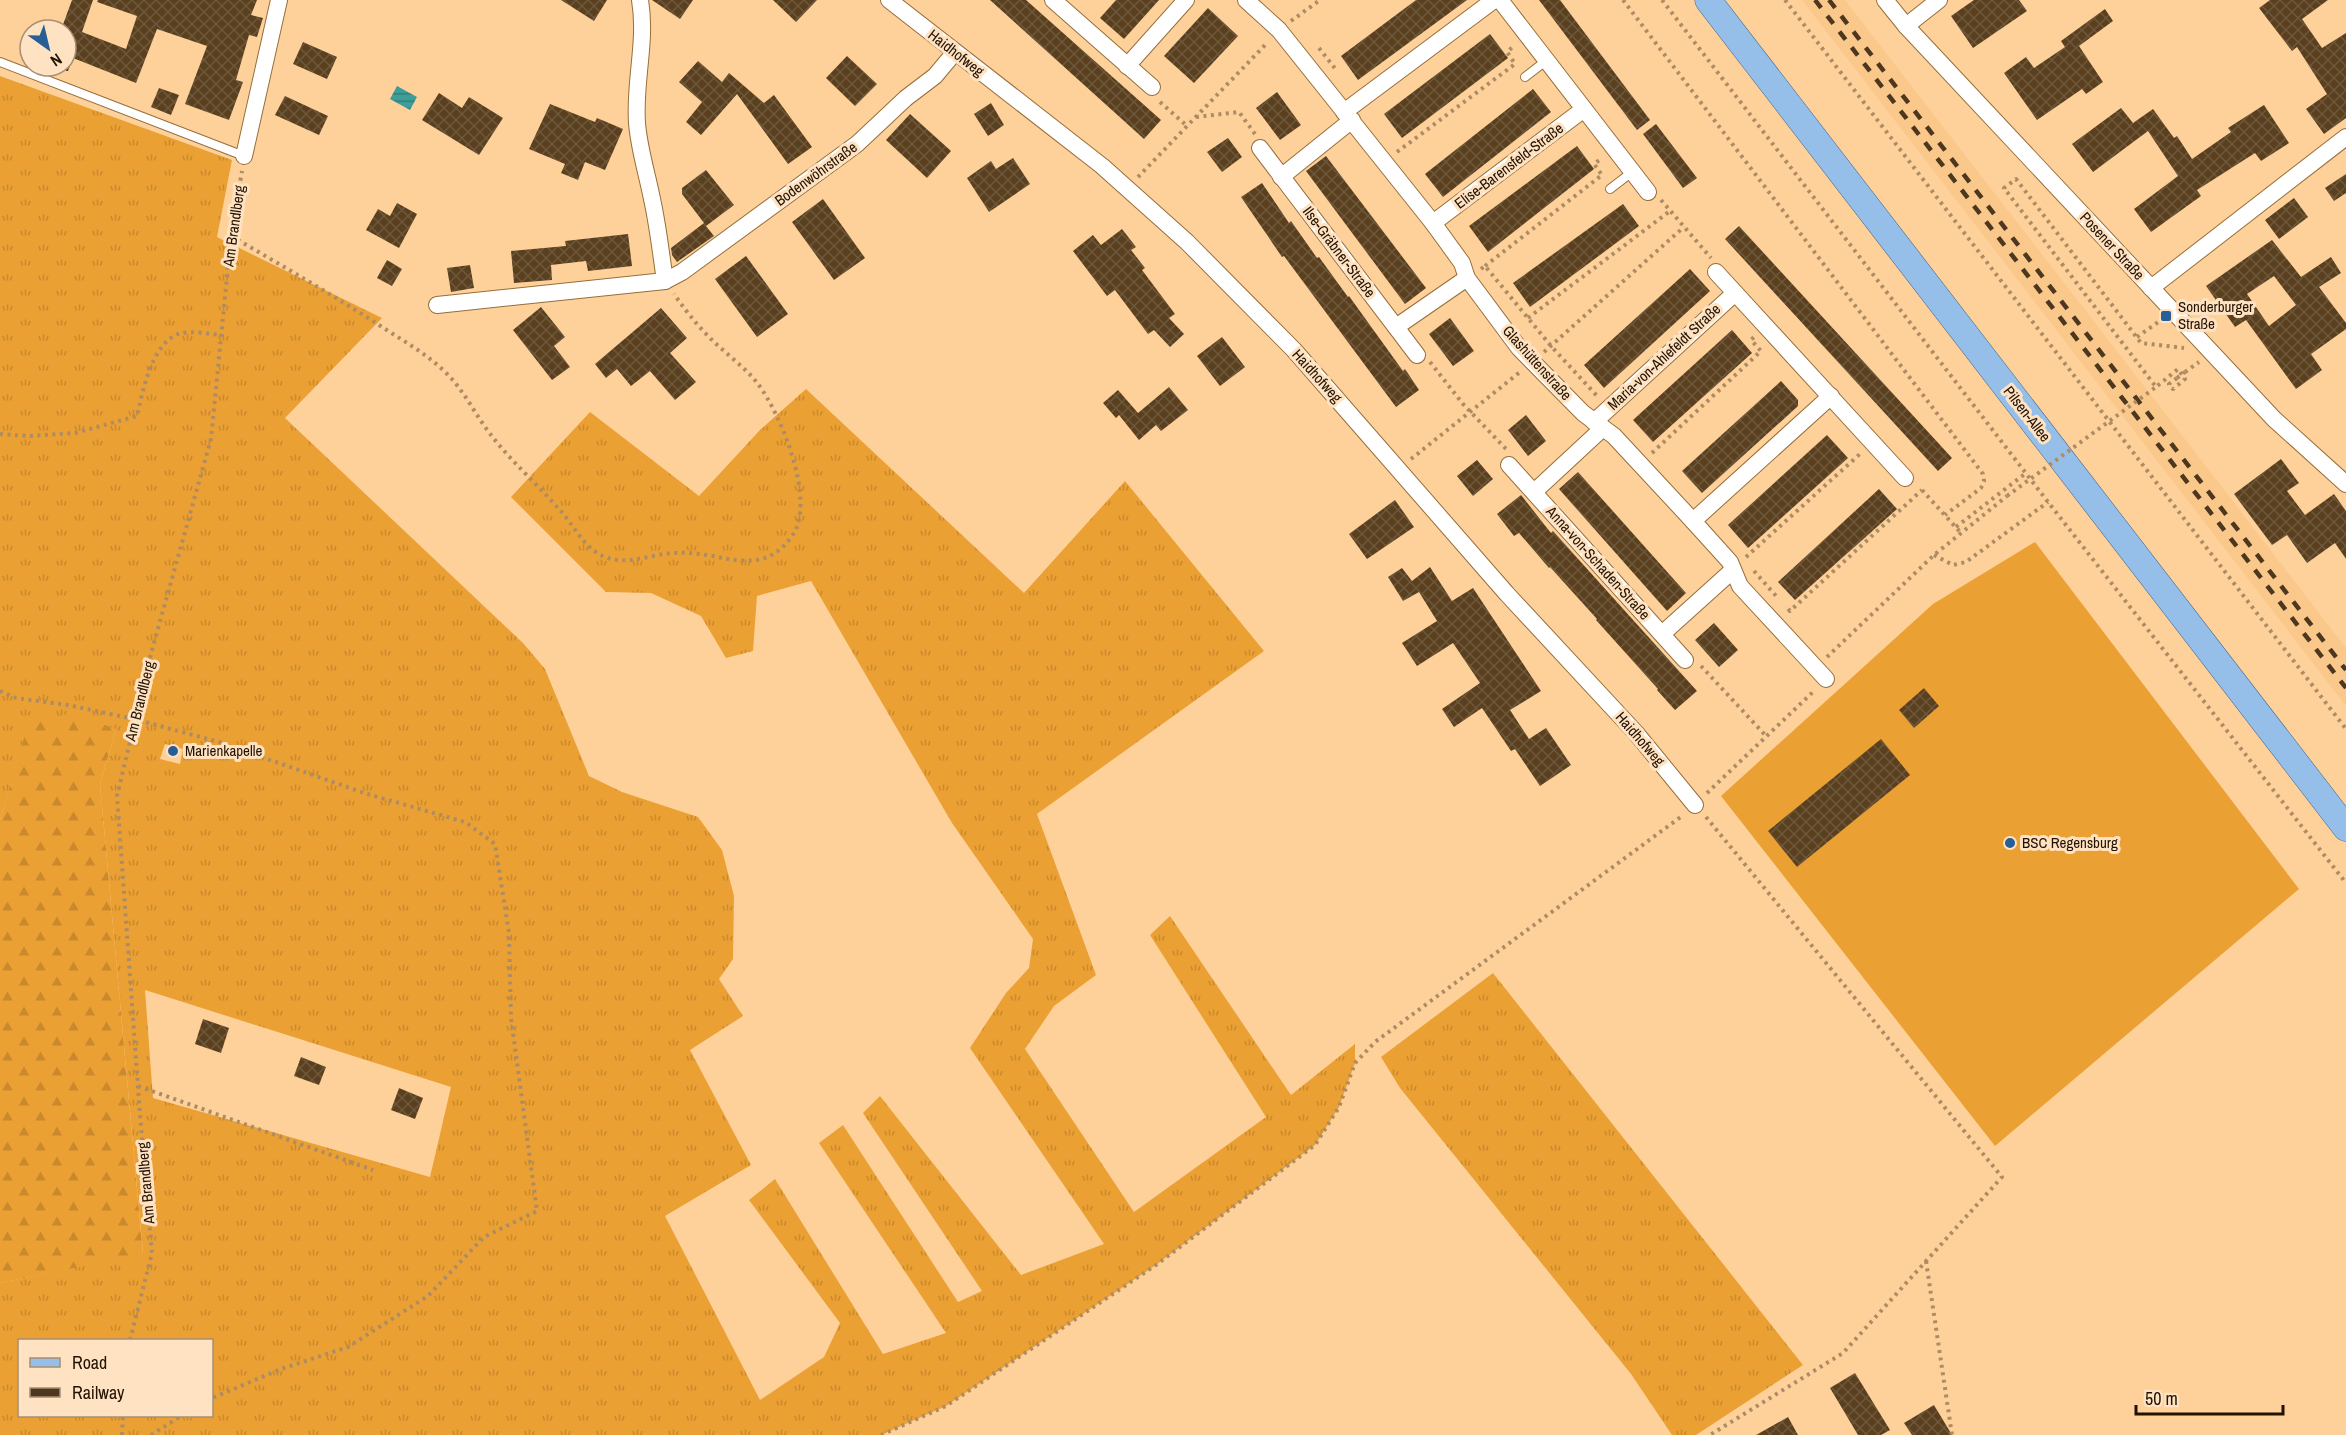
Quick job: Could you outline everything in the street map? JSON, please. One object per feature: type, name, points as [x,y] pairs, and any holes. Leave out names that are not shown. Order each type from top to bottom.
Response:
[{"type":"main road","name":"Pilsen-Allee","points":[[1708,0],[2346,828]]},
{"type":"street","points":[[244,156],[279,0]]},
{"type":"street","points":[[640,0],[643,42],[636,88],[637,122],[640,150],[653,200],[665,281]]},
{"type":"street","name":"Haidhofweg","points":[[889,0],[1102,166],[1187,242],[1294,350],[1507,594],[1636,733],[1695,805]]},
{"type":"street","points":[[1053,0],[1152,87]]},
{"type":"street","points":[[1127,66],[1186,0]]},
{"type":"street","name":"Glashüttenstraße","points":[[1246,0],[1280,30],[1433,223],[1462,263],[1467,278],[1519,348],[1532,363],[1614,436],[1730,562],[1738,565],[1740,586],[1821,674]]},
{"type":"street","points":[[1281,177],[1348,116],[1494,0]]},
{"type":"street","points":[[1500,0],[1648,192]]},
{"type":"street","name":"Posener Straße","points":[[1885,0],[1906,26],[2274,419],[2346,484]]},
{"type":"street","points":[[1906,26],[1939,0]]},
{"type":"street","name":"Bodenwöhrstraße","points":[[436,305],[665,281],[681,272],[857,144],[906,98],[935,76],[955,52]]},
{"type":"street","name":"Elise-Barensfeld-Straße","points":[[1433,223],[1584,109]]},
{"type":"street","points":[[2151,288],[2346,137]]},
{"type":"street","name":"Ilse-Gräbner-Straße","points":[[1260,148],[1417,356]]},
{"type":"street","name":"Maria-von-Ahlefeldt Straße","points":[[1716,272],[1905,478]]},
{"type":"street","points":[[1396,327],[1467,278]]},
{"type":"street","name":"Maria-von-Ahlefeldt Straße","points":[[1599,425],[1608,409],[1735,293]]},
{"type":"street","points":[[1693,521],[1831,396]]},
{"type":"street","name":"Anna-von-Schaden-Straße","points":[[1534,492],[1599,425]]},
{"type":"street","name":"Anna-von-Schaden-Straße","points":[[1509,465],[1685,660]]},
{"type":"street","points":[[1662,634],[1738,565]]},
{"type":"lane","points":[[1525,77],[1547,60]]},
{"type":"lane","points":[[0,62],[244,156]]},
{"type":"lane","points":[[1610,189],[1632,172]]},
{"type":"path","points":[[1143,171],[1280,30],[1320,0]]},
{"type":"path","points":[[1623,0],[1983,474],[1984,481],[1981,488],[1944,515]]},
{"type":"path","points":[[1662,0],[2048,502],[2346,883]]},
{"type":"path","points":[[1785,0],[2346,729]]},
{"type":"path","points":[[1385,162],[1515,64],[1507,52],[1528,36]]},
{"type":"path","points":[[1152,87],[1148,92],[1186,125]]},
{"type":"path","points":[[1195,117],[1239,112],[1260,140],[1260,148]]},
{"type":"path","points":[[1467,278],[1602,175],[1594,164],[1614,148]]},
{"type":"path","name":"Am Brandlberg","points":[[130,1339],[152,1253],[117,796],[134,719],[211,439],[231,236],[244,156]]},
{"type":"path","points":[[2156,387],[2004,188],[2016,179],[2141,343],[2211,352]]},
{"type":"path","points":[[1648,192],[1657,196],[1717,264],[1716,272]]},
{"type":"path","points":[[1528,318],[1670,211]]},
{"type":"path","points":[[1399,469],[1532,363],[1684,227]]},
{"type":"path","points":[[231,236],[338,299],[434,361],[450,377],[491,435],[516,465],[559,508],[591,549],[609,559],[627,562],[672,553],[695,553],[741,562],[765,559],[784,548],[795,532],[801,512],[801,489],[797,471],[771,401],[756,381],[689,316],[665,281]]},
{"type":"path","points":[[1485,266],[1551,346],[1608,409]]},
{"type":"path","points":[[2137,337],[2166,316]]},
{"type":"path","points":[[0,434],[30,436],[75,433],[137,417],[149,369],[158,351],[178,334],[221,334]]},
{"type":"path","points":[[1640,464],[1761,351],[1750,340]]},
{"type":"path","points":[[1417,356],[1422,352],[1515,459],[1509,465]]},
{"type":"path","points":[[881,1435],[946,1406],[1156,1265],[1315,1145],[1338,1107],[1355,1063],[1376,1042],[1695,805],[1766,736],[1821,674],[1934,555],[2007,496],[2178,369],[2185,379],[2173,388],[2169,384],[2177,378],[2185,372]]},
{"type":"path","points":[[1873,442],[1738,565],[1790,611],[1922,489]]},
{"type":"path","points":[[1956,527],[2026,473]]},
{"type":"path","points":[[1905,478],[1909,475],[1961,533]]},
{"type":"path","points":[[1934,555],[1953,565],[1966,562],[2048,502]]},
{"type":"path","points":[[1685,660],[1690,655],[1766,736]]},
{"type":"path","points":[[0,691],[16,698],[68,705],[134,719],[219,742],[364,794],[465,822],[495,844],[510,933],[511,1018],[537,1211],[484,1237],[428,1296],[348,1347],[281,1369],[213,1398]]},
{"type":"path","points":[[1695,805],[2002,1177],[1843,1353],[1710,1435]]},
{"type":"path","points":[[138,1086],[373,1170]]},
{"type":"path","points":[[1926,1260],[1952,1435]]},
{"type":"path","points":[[122,1435],[123,1417]]},
{"type":"path","points":[[151,1435],[179,1417]]},
{"type":"shaded area","points":[[1802,0],[1845,0],[2346,648],[2346,706]]},
{"type":"green space","points":[[0,76],[232,160],[217,237],[382,318],[285,418],[523,643],[545,669],[589,776],[622,792],[698,817],[722,850],[734,896],[733,959],[719,979],[743,1016],[690,1050],[751,1165],[665,1216],[760,1400],[824,1357],[840,1323],[749,1200],[775,1179],[883,1354],[946,1333],[819,1143],[843,1125],[958,1302],[982,1291],[863,1113],[880,1096],[1021,1275],[1104,1244],[970,1048],[1006,993],[1029,968],[1033,939],[952,823],[811,581],[757,596],[753,651],[726,658],[701,616],[651,593],[606,592],[511,497],[590,412],[699,496],[760,430],[806,389],[1024,593],[1125,481],[1264,651],[1037,814],[1096,975],[1054,1006],[1025,1049],[1134,1212],[1266,1117],[1150,935],[1170,916],[1291,1095],[1355,1044],[1355,1063],[1339,1107],[1315,1145],[1156,1265],[946,1406],[881,1435],[0,1435],[0,1283],[143,1253],[100,784],[116,729],[30,721],[0,820]],"holes":[[[165,744],[183,749],[180,764],[160,759]],[[145,990],[451,1087],[430,1177],[153,1098]]]},
{"type":"green space","name":"BSC Regensburg","points":[[2035,542],[2299,889],[1995,1146],[1721,796],[1933,604]]},
{"type":"green space","points":[[72,713],[116,729],[100,784],[143,1254],[0,1283],[0,820],[29,721]]},
{"type":"green space","points":[[1493,973],[1803,1365],[1696,1435],[1672,1435],[1631,1374],[1400,1088],[1381,1057]]},
{"type":"water","points":[[397,86],[417,97],[410,110],[390,99]]},
{"type":"building","points":[[72,0],[93,0],[82,32],[126,49],[137,16],[97,2],[98,0],[257,0],[251,15],[263,18],[257,37],[249,35],[236,80],[243,82],[229,120],[185,104],[207,46],[157,29],[136,83],[78,60],[78,18],[65,18]]},
{"type":"building","points":[[561,0],[607,0],[594,21]]},
{"type":"building","points":[[652,0],[693,0],[680,19]]},
{"type":"building","points":[[773,0],[817,0],[796,22]]},
{"type":"building","points":[[990,0],[1026,0],[1161,120],[1144,139]]},
{"type":"building","points":[[1116,0],[1159,0],[1124,39],[1100,18]]},
{"type":"building","points":[[1416,0],[1467,0],[1358,80],[1341,56]]},
{"type":"building","points":[[1539,0],[1560,0],[1650,120],[1637,130]]},
{"type":"building","points":[[1974,0],[2019,0],[2027,11],[1973,48],[1951,16]]},
{"type":"building","points":[[2270,0],[2328,0],[2302,19],[2322,48],[2346,33],[2346,118],[2324,134],[2306,109],[2327,94],[2297,47],[2292,51],[2259,8]]},
{"type":"building","points":[[1208,8],[1238,36],[1194,83],[1164,56]]},
{"type":"building","points":[[2105,9],[2113,21],[2079,46],[2103,82],[2086,94],[2082,89],[2037,120],[2004,73],[2026,57],[2034,68],[2065,47],[2061,41]]},
{"type":"building","points":[[1490,34],[1508,58],[1402,138],[1384,114]]},
{"type":"building","points":[[303,42],[337,57],[327,79],[293,64]]},
{"type":"building","points":[[847,56],[877,84],[855,106],[826,78]]},
{"type":"building","points":[[698,61],[722,82],[729,73],[764,103],[774,95],[812,147],[788,164],[737,94],[701,135],[686,122],[702,102],[679,82]]},
{"type":"building","points":[[159,88],[179,95],[171,115],[151,107]]},
{"type":"building","points":[[1533,89],[1551,112],[1443,197],[1425,174]]},
{"type":"building","points":[[1277,92],[1301,125],[1280,140],[1256,108]]},
{"type":"building","points":[[439,93],[462,108],[469,97],[503,118],[479,155],[422,120]]},
{"type":"building","points":[[285,96],[328,116],[319,135],[275,115]]},
{"type":"building","points":[[991,103],[1004,125],[988,136],[974,114]]},
{"type":"building","points":[[550,104],[595,122],[597,118],[623,129],[605,170],[585,162],[578,180],[561,173],[565,164],[529,149]]},
{"type":"building","points":[[2264,105],[2289,143],[2261,161],[2255,153],[2197,190],[2201,196],[2151,232],[2134,209],[2178,176],[2148,131],[2093,172],[2072,144],[2121,108],[2133,123],[2153,109],[2174,138],[2177,136],[2192,159],[2231,132],[2228,128]]},
{"type":"building","points":[[910,114],[951,151],[927,178],[886,140]]},
{"type":"building","points":[[1656,124],[1697,178],[1683,188],[1643,134]]},
{"type":"building","points":[[1228,138],[1242,157],[1222,172],[1207,152]]},
{"type":"building","points":[[1577,146],[1594,169],[1488,252],[1469,226]]},
{"type":"building","points":[[1326,156],[1426,288],[1405,304],[1306,171]]},
{"type":"building","points":[[1013,158],[1030,184],[989,212],[967,178],[991,161],[996,169]]},
{"type":"building","points":[[706,170],[734,205],[706,226],[714,236],[677,262],[672,255],[671,248],[704,223],[682,194],[682,188]]},
{"type":"building","points":[[2346,174],[2346,193],[2334,201],[2325,188]]},
{"type":"building","points":[[1262,183],[1289,223],[1291,221],[1419,390],[1396,407],[1284,256],[1282,257],[1241,197]]},
{"type":"building","points":[[2294,198],[2308,217],[2279,239],[2265,220]]},
{"type":"building","points":[[823,199],[865,258],[834,280],[792,222]]},
{"type":"building","points":[[397,203],[417,214],[399,248],[366,230],[378,209],[390,216]]},
{"type":"building","points":[[1623,204],[1639,226],[1530,307],[1513,283]]},
{"type":"building","points":[[1739,226],[1952,458],[1938,471],[1725,239]]},
{"type":"building","points":[[1122,229],[1136,247],[1131,250],[1145,268],[1142,270],[1175,314],[1169,318],[1184,334],[1170,347],[1154,330],[1148,334],[1115,290],[1107,296],[1073,251],[1093,235],[1101,245]]},
{"type":"building","points":[[628,234],[632,266],[588,271],[586,261],[551,265],[552,280],[514,283],[511,251],[566,246],[565,241]]},
{"type":"building","points":[[2272,240],[2301,277],[2331,257],[2341,273],[2319,287],[2346,323],[2346,329],[2311,354],[2322,370],[2296,389],[2246,320],[2235,327],[2206,286]],"holes":[[[2274,276],[2296,305],[2269,326],[2247,294]]]},
{"type":"building","points":[[746,256],[788,314],[757,337],[715,279]]},
{"type":"building","points":[[387,260],[402,269],[392,286],[377,278]]},
{"type":"building","points":[[470,265],[474,288],[451,292],[447,268]]},
{"type":"building","points":[[1690,269],[1710,291],[1604,388],[1584,365]]},
{"type":"building","points":[[541,307],[565,337],[554,346],[570,367],[552,380],[513,330]]},
{"type":"building","points":[[661,308],[687,338],[670,353],[696,382],[675,400],[650,371],[631,386],[617,369],[606,378],[595,364]]},
{"type":"building","points":[[1450,318],[1474,351],[1453,366],[1429,334]]},
{"type":"building","points":[[1732,330],[1752,353],[1653,442],[1633,420]]},
{"type":"building","points":[[1222,337],[1245,367],[1220,386],[1197,356]]},
{"type":"building","points":[[1781,381],[1798,400],[1798,406],[1702,493],[1682,471]]},
{"type":"building","points":[[1169,387],[1188,410],[1161,431],[1156,425],[1139,440],[1119,415],[1116,418],[1103,403],[1118,390],[1138,413]]},
{"type":"building","points":[[1526,415],[1546,441],[1528,456],[1508,430]]},
{"type":"building","points":[[1827,435],[1848,458],[1748,548],[1728,525]]},
{"type":"building","points":[[2281,459],[2299,483],[2287,491],[2305,515],[2334,494],[2346,511],[2346,559],[2335,543],[2307,563],[2287,535],[2272,545],[2234,494]]},
{"type":"building","points":[[1477,460],[1493,479],[1473,496],[1457,476]]},
{"type":"building","points":[[1578,472],[1686,593],[1667,611],[1559,489]]},
{"type":"building","points":[[1879,489],[1897,509],[1795,600],[1778,582]]},
{"type":"building","points":[[1521,495],[1551,533],[1553,531],[1697,691],[1675,710],[1550,567],[1519,533],[1514,536],[1497,514]]},
{"type":"building","points":[[1395,500],[1414,527],[1367,559],[1349,534]]},
{"type":"building","points":[[1430,567],[1452,601],[1473,588],[1541,691],[1510,710],[1529,739],[1546,728],[1571,765],[1540,786],[1515,749],[1511,751],[1482,708],[1454,727],[1442,709],[1480,683],[1453,643],[1417,666],[1402,643],[1437,621],[1419,592],[1403,601],[1388,577],[1402,568],[1412,581]]},
{"type":"building","points":[[1714,623],[1738,650],[1719,667],[1695,640]]},
{"type":"building","points":[[1924,688],[1939,706],[1914,728],[1899,710]]},
{"type":"building","points":[[1881,739],[1910,775],[1797,867],[1768,831]]},
{"type":"building","points":[[203,1019],[229,1028],[221,1053],[195,1044]]},
{"type":"building","points":[[301,1057],[326,1067],[319,1085],[294,1076]]},
{"type":"building","points":[[399,1088],[423,1098],[415,1119],[391,1110]]},
{"type":"building","points":[[1855,1373],[1890,1430],[1881,1435],[1858,1435],[1830,1388]]},
{"type":"building","points":[[1934,1405],[1952,1435],[1912,1435],[1904,1423]]},
{"type":"building","points":[[1788,1417],[1798,1435],[1756,1435]]},
{"type":"railway","points":[[1815,0],[2346,688]]},
{"type":"railway","points":[[1829,0],[2346,670]]},
{"type":"place","name":"Sonderburger Straße","points":[[2166,316]]},
{"type":"place","name":"Marienkapelle","points":[[173,751]]},
{"type":"place","name":"BSC Regensburg","points":[[2010,843]]}]
